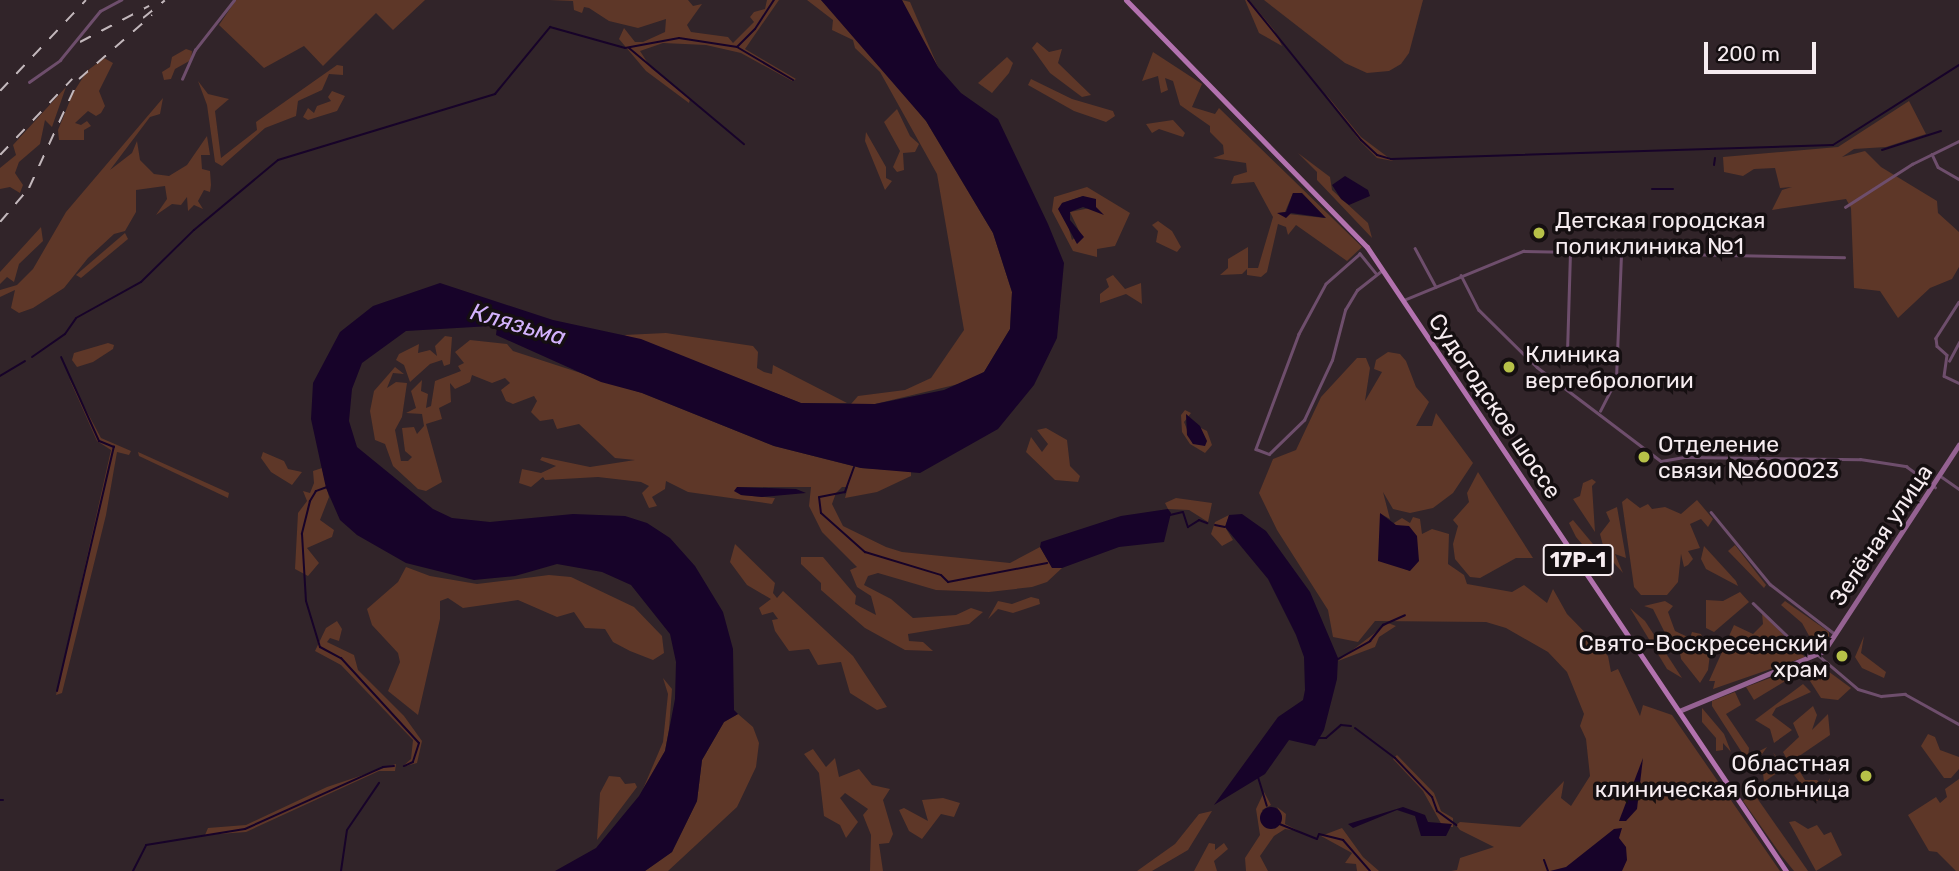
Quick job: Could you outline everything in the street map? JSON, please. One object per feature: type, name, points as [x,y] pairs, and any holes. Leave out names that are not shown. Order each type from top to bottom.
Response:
[{"type":"main road","name":"Судогодское шоссе","points":[[1126,0],[1340,216],[1384,270],[1786,871]]},
{"type":"street","points":[[29,82],[60,60],[80,30],[100,11],[121,0]]},
{"type":"street","points":[[182,79],[195,50],[234,0]]},
{"type":"street","points":[[1845,207],[1959,141]]},
{"type":"street","points":[[1932,155],[1938,167],[1959,179]]},
{"type":"street","points":[[1415,248],[1436,287]]},
{"type":"street","points":[[1404,300],[1523,251],[1844,257]]},
{"type":"street","points":[[1567,353],[1570,251]]},
{"type":"street","points":[[1600,411],[1616,379],[1621,253]]},
{"type":"street","points":[[1376,274],[1360,254],[1326,284],[1299,334],[1256,449],[1269,454],[1304,420],[1332,360],[1345,310],[1357,290],[1384,270]]},
{"type":"street","points":[[1461,275],[1489,321],[1537,367],[1668,463],[1684,457],[1860,459],[1906,466],[1935,487]]},
{"type":"street","points":[[1947,363],[1936,338],[1959,302]]},
{"type":"street","points":[[1959,342],[1947,363],[1944,376],[1959,383]]},
{"type":"street","name":"Зелёная улица","points":[[1679,711],[1818,655],[1942,477],[1959,445]]},
{"type":"street","points":[[1942,477],[1959,489]]},
{"type":"street","points":[[1712,512],[1770,584],[1835,634]]},
{"type":"street","points":[[1753,603],[1811,659]]},
{"type":"street","points":[[1818,655],[1858,689],[1881,696],[1898,691],[1957,716],[1959,724]]},
{"type":"shaded area","points":[[236,0],[425,0],[393,30],[376,13],[323,66],[304,46],[264,68],[219,25]]},
{"type":"shaded area","points":[[549,0],[688,0],[693,6],[702,4],[687,25],[691,32],[728,37],[733,43],[754,22],[750,17],[754,12],[765,9],[767,0],[779,0],[745,49],[796,79],[792,81],[741,53],[706,45],[663,43],[640,51],[651,68],[690,99],[689,103],[646,71],[619,39],[624,28],[635,42],[643,42],[665,32],[666,19],[638,28],[609,21],[589,8],[584,7],[582,13],[574,10],[573,1]]},
{"type":"shaded area","points":[[807,0],[821,0],[854,33],[926,121],[993,233],[1012,292],[1010,329],[984,372],[967,382],[875,404],[851,404],[858,396],[905,390],[931,378],[964,330],[937,174],[880,72],[855,48],[853,40],[832,30],[833,20]]},
{"type":"shaded area","points":[[902,0],[910,2],[938,67],[910,19]]},
{"type":"shaded area","points":[[1245,0],[1249,0],[1274,30],[1282,46],[1259,33]]},
{"type":"shaded area","points":[[1264,0],[1423,0],[1409,53],[1401,64],[1389,71],[1367,73],[1345,63]]},
{"type":"shaded area","points":[[1037,42],[1049,52],[1062,49],[1058,63],[1091,95],[1082,97],[1050,73],[1032,48]]},
{"type":"shaded area","points":[[186,49],[192,51],[191,60],[175,69],[171,79],[164,80],[162,72],[170,67],[172,57]]},
{"type":"shaded area","points":[[1153,52],[1202,84],[1192,107],[1215,114],[1219,108],[1362,247],[1347,261],[1296,225],[1288,235],[1286,227],[1278,224],[1267,272],[1261,277],[1247,275],[1247,269],[1242,274],[1220,275],[1228,268],[1228,259],[1248,247],[1248,268],[1258,268],[1273,217],[1254,182],[1231,184],[1234,176],[1247,172],[1246,163],[1213,158],[1224,154],[1223,145],[1210,132],[1210,126],[1180,105],[1173,81],[1165,78],[1168,90],[1161,93],[1158,76],[1142,81]],"holes":[[[1293,193],[1325,218],[1279,213],[1285,212]]]},
{"type":"shaded area","points":[[1007,57],[1013,63],[1009,73],[992,93],[978,83]]},
{"type":"shaded area","points":[[104,58],[113,63],[99,91],[105,106],[96,116],[88,111],[75,123],[81,125],[87,121],[91,126],[84,130],[84,140],[59,140],[58,130],[73,93],[87,71]]},
{"type":"shaded area","points":[[337,65],[343,66],[343,75],[329,74],[322,90],[298,101],[296,116],[265,128],[222,166],[215,162],[207,105],[198,81],[208,94],[229,99],[215,111],[221,158],[257,130],[256,122]]},
{"type":"shaded area","points":[[1031,79],[1072,99],[1113,111],[1115,116],[1106,122],[1074,111],[1028,85]]},
{"type":"shaded area","points":[[66,87],[52,127],[45,120],[40,144],[19,162],[15,173],[23,185],[20,193],[10,187],[0,189],[0,168],[16,155],[13,145]]},
{"type":"shaded area","points":[[332,91],[345,96],[337,111],[308,120],[303,117],[308,108],[314,113],[317,106],[331,101],[328,97]]},
{"type":"shaded area","points":[[1325,93],[1361,137],[1393,161],[1377,158],[1359,140]]},
{"type":"shaded area","points":[[163,98],[160,114],[150,117],[110,170],[132,153],[137,141],[140,160],[154,174],[169,176],[187,165],[207,136],[210,155],[201,155],[202,169],[210,171],[211,185],[210,192],[204,190],[198,201],[203,209],[194,205],[188,211],[187,197],[181,205],[172,204],[156,215],[167,199],[165,186],[136,190],[136,212],[125,231],[114,234],[88,258],[64,288],[33,308],[19,313],[11,308],[15,290],[0,297],[0,290],[17,285],[33,269],[66,212]]},
{"type":"shaded area","points":[[1909,101],[1926,134],[1886,147],[1854,149],[1842,157],[1865,151],[1881,167],[1937,201],[1938,213],[1959,232],[1959,267],[1952,279],[1930,288],[1898,318],[1880,291],[1854,288],[1851,208],[1846,199],[1772,210],[1782,190],[1792,187],[1780,188],[1775,168],[1754,169],[1743,176],[1724,172],[1723,157],[1838,147]]},
{"type":"shaded area","points":[[897,109],[910,136],[919,144],[915,152],[903,153],[904,170],[897,172],[893,167],[900,151],[884,122]]},
{"type":"shaded area","points":[[1173,120],[1185,133],[1183,137],[1159,129],[1152,133],[1146,124]]},
{"type":"shaded area","points":[[866,132],[886,167],[886,178],[892,181],[885,190],[865,141]]},
{"type":"shaded area","points":[[1298,153],[1330,177],[1332,190],[1368,223],[1372,238],[1317,180],[1317,172]]},
{"type":"shaded area","points":[[1087,187],[1130,213],[1115,246],[1097,249],[1097,257],[1073,251],[1052,211],[1054,197]],"holes":[[[1083,196],[1095,207],[1070,212],[1080,233],[1072,240],[1062,203]]]},
{"type":"shaded area","points":[[1158,221],[1172,231],[1181,247],[1177,252],[1156,242],[1158,231],[1152,225]]},
{"type":"shaded area","points":[[41,227],[43,241],[19,264],[14,282],[7,277],[0,284],[0,272]]},
{"type":"shaded area","points":[[125,233],[128,239],[81,278],[76,275]]},
{"type":"shaded area","points":[[1113,275],[1125,289],[1141,283],[1142,304],[1126,294],[1100,303],[1100,294],[1109,287],[1106,279]]},
{"type":"shaded area","points":[[666,333],[753,346],[758,352],[757,368],[772,374],[773,365],[847,403],[801,403],[624,335]]},
{"type":"shaded area","points":[[445,336],[452,337],[450,364],[444,366],[442,360],[430,364],[410,382],[404,365],[396,360],[399,354],[419,344],[418,353],[430,350],[437,356],[435,346]]},
{"type":"shaded area","points":[[470,340],[507,344],[513,351],[642,393],[774,446],[861,468],[911,471],[911,476],[877,492],[845,498],[848,487],[842,487],[836,493],[832,504],[843,526],[886,547],[902,552],[1010,563],[1040,547],[1052,567],[1062,568],[1047,582],[1032,587],[989,592],[936,590],[878,573],[868,576],[864,585],[891,599],[913,618],[956,615],[971,608],[983,612],[969,624],[908,634],[909,641],[923,642],[933,651],[905,650],[865,628],[821,590],[821,583],[801,564],[801,557],[823,557],[856,596],[855,604],[876,615],[871,596],[857,587],[850,570],[857,567],[822,532],[809,506],[811,487],[737,487],[741,495],[775,498],[772,504],[688,492],[666,481],[665,489],[652,497],[657,506],[649,508],[642,493],[649,486],[641,482],[598,477],[545,480],[543,477],[531,487],[519,483],[522,469],[541,473],[556,466],[540,460],[542,457],[590,467],[635,460],[615,458],[579,424],[557,429],[553,419],[540,421],[531,412],[537,401],[534,396],[513,404],[506,401],[501,390],[510,383],[505,378],[492,383],[472,375],[470,382],[455,389],[450,383],[451,402],[439,408],[442,419],[426,424],[442,482],[426,491],[418,489],[393,466],[385,444],[375,440],[370,411],[374,391],[395,367],[404,374],[393,373],[387,388],[396,382],[407,383],[402,417],[395,430],[401,461],[408,461],[412,457],[405,451],[402,428],[414,427],[417,434],[424,426],[422,414],[406,413],[416,408],[411,391],[422,380],[421,391],[428,394],[426,408],[431,406],[435,381],[461,371],[458,366],[464,363],[455,352]]},
{"type":"shaded area","points":[[108,343],[114,345],[113,349],[93,362],[77,367],[72,360],[74,353]]},
{"type":"shaded area","points":[[1388,352],[1400,354],[1406,361],[1416,387],[1429,402],[1416,426],[1432,426],[1436,413],[1473,463],[1453,493],[1433,508],[1410,513],[1393,509],[1383,492],[1390,519],[1381,514],[1381,547],[1398,566],[1410,571],[1394,523],[1402,518],[1410,523],[1413,517],[1420,519],[1422,534],[1432,529],[1449,534],[1448,564],[1464,575],[1467,584],[1512,592],[1524,585],[1547,603],[1553,589],[1567,614],[1608,656],[1611,672],[1618,669],[1640,716],[1643,705],[1672,715],[1780,871],[1451,871],[1457,870],[1460,858],[1494,847],[1460,830],[1456,825],[1460,822],[1520,827],[1564,781],[1561,798],[1571,806],[1590,776],[1586,739],[1580,726],[1584,714],[1567,672],[1548,652],[1506,628],[1486,622],[1375,621],[1358,642],[1333,637],[1328,610],[1277,530],[1259,493],[1273,459],[1296,450],[1321,397],[1357,358],[1366,358],[1370,368],[1365,401],[1382,372],[1374,369],[1376,360]]},
{"type":"shaded area","points":[[69,378],[101,438],[131,451],[129,455],[117,452],[106,515],[62,693],[56,695],[111,450],[97,441]]},
{"type":"shaded area","points":[[1185,410],[1191,413],[1184,422],[1193,444],[1201,428],[1207,431],[1212,445],[1205,453],[1190,444],[1182,432],[1181,415]]},
{"type":"shaded area","points":[[1046,428],[1067,440],[1070,466],[1080,476],[1078,482],[1055,480],[1026,452],[1031,437],[1042,452],[1048,444],[1037,430]]},
{"type":"shaded area","points":[[138,452],[229,493],[228,498],[139,456]]},
{"type":"shaded area","points":[[263,452],[284,461],[288,469],[302,472],[292,485],[271,472],[261,458]]},
{"type":"shaded area","points":[[322,468],[329,497],[320,520],[334,530],[332,537],[307,548],[319,563],[308,576],[295,569],[298,513],[307,501],[303,491],[310,493],[314,483],[313,471]]},
{"type":"shaded area","points":[[1478,472],[1533,558],[1516,558],[1480,578],[1470,577],[1455,559],[1453,544],[1458,526],[1453,520],[1469,502],[1467,493]]},
{"type":"shaded area","points":[[1592,479],[1596,482],[1592,486],[1595,532],[1573,499],[1580,496],[1583,483]]},
{"type":"shaded area","points":[[1176,498],[1212,503],[1208,522],[1189,510],[1168,509],[1165,503]]},
{"type":"shaded area","points":[[1627,498],[1640,508],[1648,504],[1652,509],[1665,507],[1681,514],[1697,500],[1713,519],[1708,527],[1701,519],[1690,524],[1700,548],[1688,551],[1693,559],[1684,567],[1681,554],[1678,582],[1667,595],[1641,595],[1634,587],[1622,502]]},
{"type":"shaded area","points":[[1617,507],[1626,558],[1615,554],[1623,573],[1605,553],[1600,534],[1610,521],[1606,512]]},
{"type":"shaded area","points":[[1229,515],[1225,527],[1233,540],[1222,546],[1211,534],[1215,522]]},
{"type":"shaded area","points":[[1573,520],[1598,550],[1612,579],[1576,537],[1569,523]]},
{"type":"shaded area","points":[[735,544],[775,583],[773,593],[777,598],[783,591],[853,656],[887,707],[877,710],[850,693],[841,662],[818,665],[809,649],[789,651],[775,631],[772,620],[778,619],[773,612],[762,615],[759,608],[771,599],[747,585],[730,562]]},
{"type":"shaded area","points":[[1735,545],[1766,585],[1764,588],[1728,551]]},
{"type":"shaded area","points":[[1704,546],[1738,586],[1706,569],[1701,559]]},
{"type":"shaded area","points":[[406,567],[430,576],[477,584],[549,575],[571,577],[634,607],[662,636],[664,653],[653,660],[630,651],[613,642],[605,629],[585,628],[574,612],[557,617],[518,600],[463,608],[448,598],[440,601],[440,619],[418,715],[388,691],[400,662],[398,653],[372,625],[367,609],[398,582]]},
{"type":"shaded area","points":[[1740,592],[1749,602],[1714,632],[1706,628],[1706,600],[1723,601]]},
{"type":"shaded area","points":[[1031,597],[1039,599],[1040,604],[1013,613],[998,609],[988,619],[998,601],[1012,604]]},
{"type":"shaded area","points":[[1665,601],[1673,606],[1668,612],[1675,631],[1690,638],[1692,632],[1701,634],[1710,654],[1708,670],[1700,683],[1681,659],[1679,647],[1673,649],[1653,609],[1644,606]]},
{"type":"shaded area","points":[[1785,601],[1829,632],[1829,638],[1823,637],[1820,645],[1813,643],[1802,623],[1781,605]]},
{"type":"shaded area","points":[[1630,608],[1645,621],[1682,678],[1667,669]]},
{"type":"shaded area","points":[[1762,613],[1805,657],[1713,689],[1715,681],[1709,681],[1734,625],[1753,634],[1763,624]]},
{"type":"shaded area","points":[[337,621],[342,629],[339,641],[330,638],[327,642],[354,655],[358,670],[404,716],[422,741],[417,763],[402,767],[411,759],[413,740],[341,665],[315,651],[326,628]]},
{"type":"shaded area","points":[[1388,623],[1396,626],[1379,637],[1375,647],[1338,661]]},
{"type":"shaded area","points":[[1864,636],[1861,653],[1886,672],[1884,678],[1862,668],[1855,657]]},
{"type":"shaded area","points":[[1817,663],[1851,688],[1838,700],[1821,698],[1801,667]]},
{"type":"shaded area","points":[[1797,668],[1800,672],[1754,700],[1746,687]]},
{"type":"shaded area","points":[[663,678],[672,689],[669,729],[665,751],[643,789],[663,742],[668,694]]},
{"type":"shaded area","points":[[1803,684],[1811,692],[1776,708],[1772,715],[1792,730],[1774,743],[1770,729],[1755,720]]},
{"type":"shaded area","points":[[1735,692],[1741,705],[1726,714],[1749,748],[1748,757],[1767,747],[1760,757],[1771,774],[1781,768],[1773,752],[1784,768],[1764,782],[1763,773],[1748,762],[1712,706],[1712,701]]},
{"type":"shaded area","points":[[1813,706],[1817,715],[1812,730],[1828,714],[1830,735],[1789,763],[1783,752],[1799,737],[1793,723]]},
{"type":"shaded area","points":[[1702,708],[1724,734],[1731,752],[1723,743],[1723,750],[1716,751],[1716,738],[1702,722]]},
{"type":"shaded area","points":[[738,714],[753,727],[759,743],[756,767],[737,807],[668,871],[645,871],[672,852],[697,801],[702,760],[724,722]]},
{"type":"shaded area","points":[[1928,734],[1935,737],[1940,750],[1959,757],[1959,769],[1951,778],[1944,778],[1921,746]]},
{"type":"shaded area","points":[[813,749],[826,767],[835,758],[839,777],[859,769],[872,785],[890,789],[883,800],[893,834],[889,843],[879,844],[883,871],[870,871],[871,835],[863,815],[868,809],[845,793],[840,798],[858,822],[846,838],[840,825],[824,816],[819,773],[804,754]]},
{"type":"shaded area","points":[[1397,755],[1434,793],[1441,811],[1453,818],[1453,827],[1443,827],[1423,791],[1393,759]]},
{"type":"shaded area","points":[[396,764],[395,771],[379,771],[246,832],[205,835],[208,828],[246,825],[327,787]]},
{"type":"shaded area","points":[[1797,767],[1805,780],[1817,780],[1824,788],[1830,778],[1827,796],[1814,802],[1817,794],[1808,795],[1810,786],[1803,787],[1792,772]]},
{"type":"shaded area","points":[[609,776],[620,777],[625,784],[635,783],[637,787],[597,840],[600,793]]},
{"type":"shaded area","points":[[1959,779],[1959,871],[1956,871],[1937,852],[1929,851],[1908,815],[1936,797],[1940,803],[1947,797],[1945,789]]},
{"type":"shaded area","points":[[1264,792],[1271,805],[1262,810],[1275,829],[1282,816],[1277,807],[1286,814],[1285,824],[1299,831],[1285,829],[1274,836],[1260,856],[1268,871],[1246,871],[1245,858],[1260,835],[1256,809]]},
{"type":"shaded area","points":[[1750,796],[1757,798],[1808,871],[1794,871],[1781,855],[1743,801]]},
{"type":"shaded area","points":[[943,798],[960,803],[954,817],[941,814],[922,839],[909,831],[899,810],[904,808],[928,821],[922,800]]},
{"type":"shaded area","points":[[1212,811],[1188,850],[1152,871],[1137,871],[1175,844],[1199,814]]},
{"type":"shaded area","points":[[1795,821],[1808,829],[1817,825],[1824,835],[1831,832],[1842,855],[1816,871],[1789,822]]},
{"type":"shaded area","points":[[1342,828],[1363,857],[1379,871],[1357,871],[1356,864],[1345,863],[1352,853],[1321,836]]},
{"type":"shaded area","points":[[1209,843],[1215,844],[1215,850],[1224,843],[1228,849],[1214,861],[1217,871],[1194,871]]},
{"type":"water","name":"Клязьма","points":[[821,0],[902,0],[938,67],[961,93],[998,119],[1048,224],[1064,263],[1057,338],[1034,385],[998,429],[920,473],[861,468],[774,446],[642,393],[601,382],[496,335],[497,327],[491,326],[406,331],[362,363],[352,389],[349,421],[357,447],[433,509],[452,518],[490,522],[573,514],[625,516],[647,523],[670,538],[695,566],[723,612],[733,649],[734,710],[738,714],[724,722],[702,760],[697,801],[672,852],[645,871],[555,871],[596,848],[639,796],[665,751],[675,699],[676,662],[670,634],[631,585],[602,572],[557,564],[515,576],[474,580],[406,563],[357,535],[340,520],[326,488],[311,419],[313,383],[340,332],[373,306],[440,283],[553,320],[641,339],[801,403],[875,404],[944,390],[984,372],[1010,329],[1012,292],[993,233],[926,121]]},
{"type":"water","points":[[1345,176],[1368,190],[1370,196],[1349,205],[1341,199],[1332,185]]},
{"type":"water","points":[[1293,193],[1302,193],[1326,218],[1291,213],[1286,218],[1277,213],[1286,212]]},
{"type":"water","points":[[1083,196],[1096,199],[1096,207],[1104,215],[1083,207],[1070,212],[1070,220],[1084,237],[1077,244],[1058,209],[1062,203]]},
{"type":"water","points":[[1186,414],[1200,426],[1207,441],[1205,446],[1193,444],[1187,435]]},
{"type":"water","points":[[737,487],[796,489],[806,493],[762,497],[741,495],[734,491]]},
{"type":"water","points":[[1168,509],[1171,513],[1164,542],[1119,547],[1062,568],[1052,568],[1040,547],[1041,542],[1121,516]]},
{"type":"water","points":[[1380,513],[1396,525],[1409,526],[1417,536],[1419,561],[1410,571],[1378,561]]},
{"type":"water","points":[[1242,514],[1266,531],[1310,592],[1338,658],[1337,679],[1324,730],[1315,746],[1289,740],[1265,774],[1214,805],[1278,717],[1303,700],[1305,690],[1304,657],[1296,635],[1268,579],[1225,527],[1229,515]]},
{"type":"water","points":[[1643,758],[1637,809],[1626,821],[1619,821]]},
{"type":"water","points":[[1271,807],[1281,814],[1282,818],[1275,828],[1271,829],[1261,822],[1260,818],[1267,808]]},
{"type":"water","points":[[1403,807],[1425,815],[1428,822],[1452,824],[1446,836],[1421,836],[1415,816],[1397,810],[1353,828],[1348,824]]},
{"type":"water","points":[[1622,828],[1619,838],[1626,847],[1627,860],[1622,871],[1550,871],[1566,867],[1614,829]]},
{"type":"waterway","points":[[32,357],[65,334],[76,318],[141,282],[194,230],[278,160],[495,94],[550,27],[625,48],[679,38],[737,47],[755,29],[774,0]]},
{"type":"waterway","points":[[1248,0],[1361,140],[1377,155],[1391,159],[1833,145],[1959,65]]},
{"type":"waterway","points":[[737,47],[793,80]]},
{"type":"waterway","points":[[629,48],[744,144]]},
{"type":"waterway","points":[[1882,150],[1941,131]]},
{"type":"waterway","points":[[1714,165],[1715,158]]},
{"type":"waterway","points":[[1652,189],[1673,189]]},
{"type":"waterway","points":[[57,691],[114,447],[99,441],[61,357]]},
{"type":"waterway","points":[[0,376],[25,361]]},
{"type":"waterway","points":[[854,467],[845,492],[819,497],[821,513],[865,552],[941,575],[948,582],[1047,563]]},
{"type":"waterway","points":[[327,487],[316,491],[310,501],[302,534],[306,601],[320,647],[341,658],[419,743],[413,762],[404,766]]},
{"type":"waterway","points":[[1170,515],[1183,512],[1188,527],[1199,520],[1207,523]]},
{"type":"waterway","points":[[1215,525],[1225,527]]},
{"type":"waterway","points":[[1338,659],[1370,641],[1383,625],[1405,615]]},
{"type":"waterway","points":[[1319,738],[1326,738],[1341,725],[1351,726]]},
{"type":"waterway","points":[[1355,728],[1395,758],[1432,797],[1437,811],[1456,825]]},
{"type":"waterway","points":[[133,871],[146,845],[245,829],[383,767],[394,766]]},
{"type":"waterway","points":[[1258,777],[1267,806]]},
{"type":"waterway","points":[[341,871],[347,830],[379,783]]},
{"type":"waterway","points":[[1277,823],[1317,839],[1319,834],[1343,840],[1370,871]]},
{"type":"waterway","points":[[1544,860],[1548,871]]},
{"type":"railway","points":[[0,91],[86,0]]},
{"type":"railway","points":[[143,18],[165,0]]},
{"type":"railway","points":[[80,42],[149,6]]},
{"type":"railway","points":[[0,222],[29,188],[79,79],[152,15]]},
{"type":"railway","points":[[0,155],[72,79]]},
{"type":"place","name":"Детская городская поликлиника №1","points":[[1539,233]]},
{"type":"place","name":"Клиника вертебрологии","points":[[1509,367]]},
{"type":"place","name":"Отделение связи №600023","points":[[1644,457]]},
{"type":"place","name":"Свято-Воскресенский храм","points":[[1842,656]]},
{"type":"place","name":"Областная клиническая больница","points":[[1866,776]]}]
